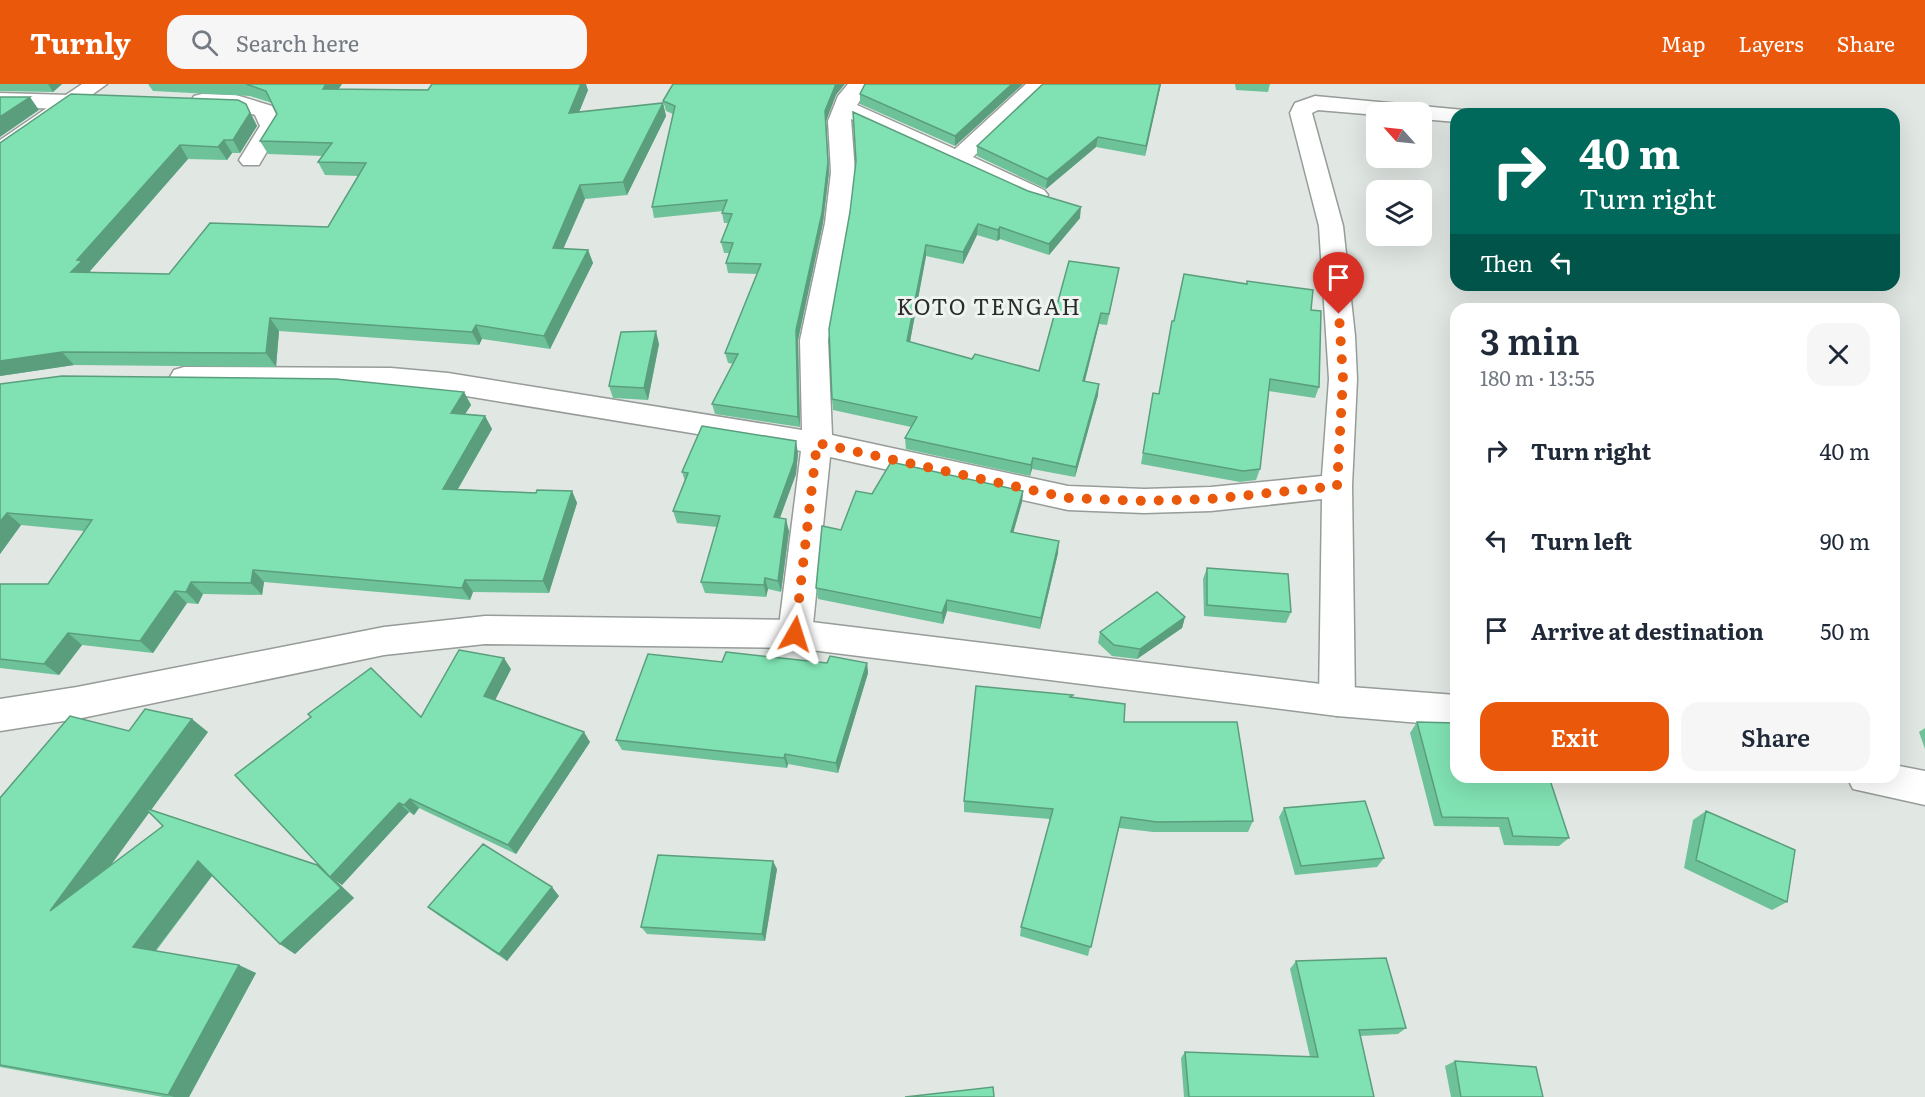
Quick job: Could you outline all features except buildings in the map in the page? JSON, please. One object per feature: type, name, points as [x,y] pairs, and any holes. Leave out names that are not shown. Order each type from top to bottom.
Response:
[{"type":"street","points":[[795,634],[817,443],[814,340],[837,223],[843,172],[839,121],[849,96],[860,84]]},
{"type":"street","points":[[958,159],[1038,84]]},
{"type":"street","points":[[0,100],[88,95]]},
{"type":"street","points":[[0,150],[88,95]]},
{"type":"street","points":[[182,100],[236,102],[264,111],[271,126],[251,160]]},
{"type":"street","points":[[1337,701],[1337,486],[1343,379],[1332,237],[1301,113],[1303,108],[1315,103],[1450,114]]},
{"type":"street","points":[[844,107],[1036,195]]},
{"type":"street","points":[[156,377],[391,378],[448,383],[817,443],[1068,498],[1144,501],[1211,499],[1337,486]]},
{"type":"street","points":[[0,715],[77,703],[384,640],[485,630],[795,634],[915,651],[1337,701],[1450,710]]},
{"type":"street","points":[[1898,783],[1925,788]]},
{"type":"district","name":"KOTO TENGAH","points":[[989,305]]},
{"type":"route","points":[[795,634],[817,443],[1068,498],[1144,501],[1211,499],[1337,486],[1343,379],[1339,314]]}]
